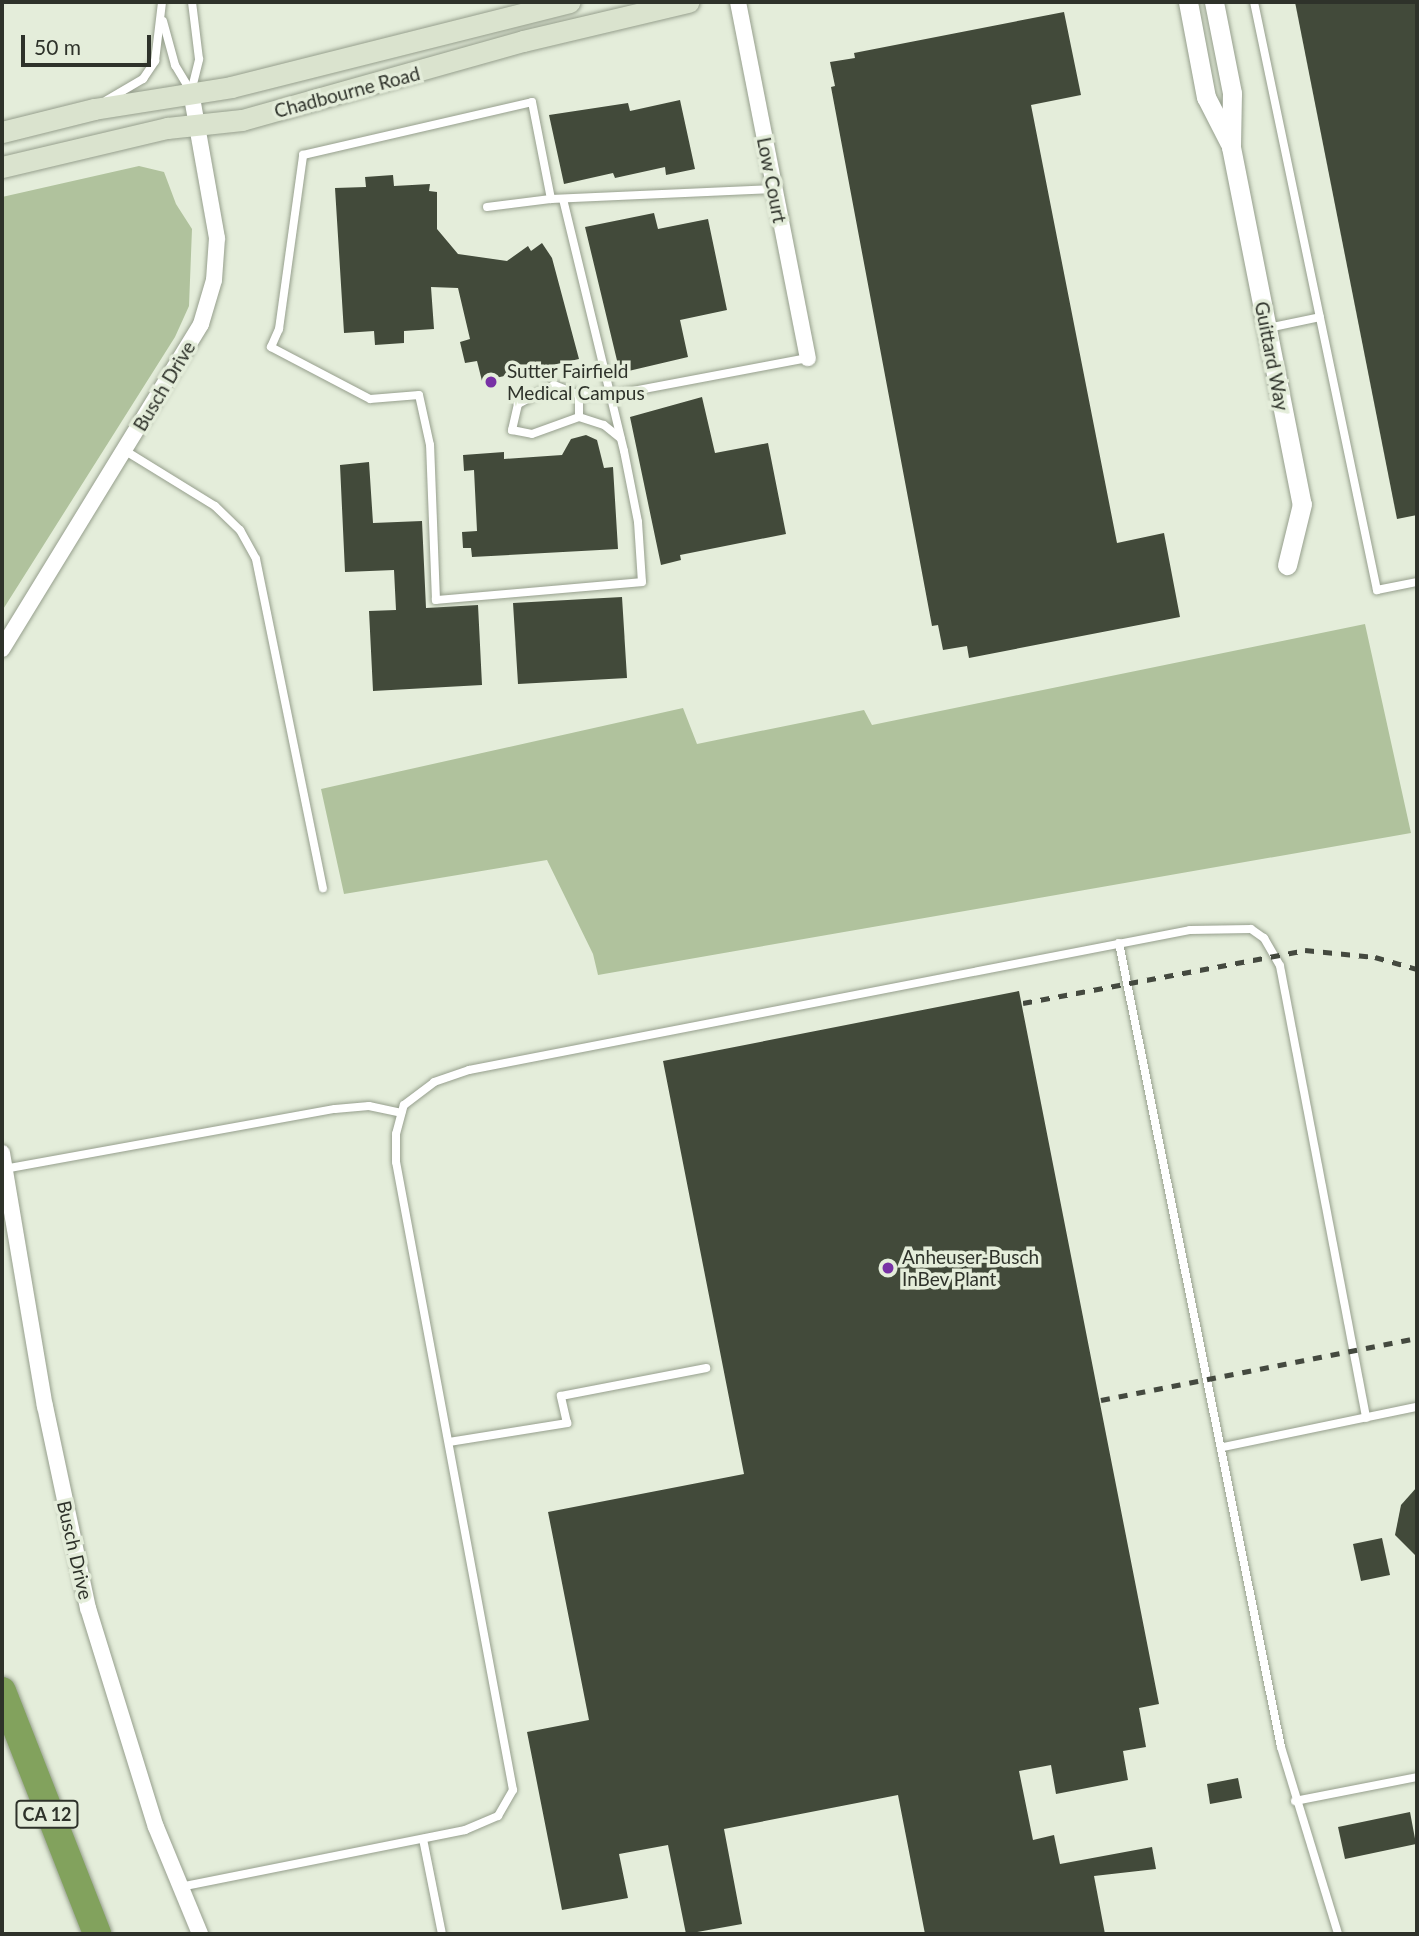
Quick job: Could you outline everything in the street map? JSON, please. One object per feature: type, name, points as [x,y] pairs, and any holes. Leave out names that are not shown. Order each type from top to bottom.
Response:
[{"type":"highway","name":"CA 12","points":[[2,1691],[97,1934]]},
{"type":"main road","name":"Chadbourne Road","points":[[2,132],[94,109],[191,92],[400,48],[456,28],[569,2]]},
{"type":"main road","name":"Chadbourne Road","points":[[2,167],[197,124],[242,120],[523,41],[688,2]]},
{"type":"street","name":"Low Court","points":[[738,2],[808,358]]},
{"type":"street","name":"Guittard Way","points":[[1188,2],[1206,97],[1231,147]]},
{"type":"street","name":"Guittard Way","points":[[1214,2],[1232,93],[1231,147],[1302,504],[1287,565]]},
{"type":"street","name":"Busch Drive","points":[[2,649],[201,324],[214,279],[217,238],[191,92]]},
{"type":"street","name":"Busch Drive","points":[[3,1161],[45,1406],[88,1608],[119,1716],[180,1887],[200,1934]]},
{"type":"lane","points":[[94,109],[143,79],[155,61],[162,2]]},
{"type":"lane","points":[[191,92],[199,59],[192,2]]},
{"type":"lane","points":[[1254,2],[1377,590],[1417,582]]},
{"type":"lane","points":[[162,18],[175,65],[191,92]]},
{"type":"lane","points":[[551,200],[532,102],[303,155],[279,329],[271,347],[370,399],[419,395],[430,445],[436,600],[642,582],[638,522],[612,395],[563,199]]},
{"type":"lane","points":[[487,207],[563,199],[774,189]]},
{"type":"lane","points":[[1267,329],[1320,317]]},
{"type":"lane","points":[[620,438],[604,425],[579,417],[532,434],[518,434],[511,421],[518,404],[537,391],[554,385],[579,395],[612,395],[808,358]]},
{"type":"lane","points":[[579,395],[579,417]]},
{"type":"lane","points":[[124,450],[215,506],[240,530],[256,559],[323,888]]},
{"type":"lane","points":[[180,1887],[481,1825],[498,1816],[513,1790],[396,1162],[401,1113],[433,1082],[469,1070],[1119,943],[1232,926],[1251,929],[1275,954],[1366,1418]]},
{"type":"lane","points":[[1119,943],[1295,1801],[1338,1934]]},
{"type":"lane","points":[[3,1161],[335,1109],[369,1106],[401,1113]]},
{"type":"lane","points":[[449,1442],[567,1423],[561,1396],[706,1367]]},
{"type":"lane","points":[[1223,1447],[1417,1407]]},
{"type":"lane","points":[[1295,1801],[1417,1777]]},
{"type":"lane","points":[[423,1839],[442,1934]]},
{"type":"green space","points":[[139,166],[164,172],[176,204],[192,229],[189,306],[175,337],[2,611],[2,197]]},
{"type":"green space","points":[[1365,624],[1411,833],[598,975],[593,954],[547,860],[344,894],[321,789],[683,708],[697,744],[864,710],[872,725]]},
{"type":"building","points":[[1295,2],[1417,2],[1417,515],[1397,519]]},
{"type":"building","points":[[1064,12],[1081,95],[1031,105],[1117,543],[1164,533],[1180,617],[969,658],[967,646],[943,650],[938,625],[932,626],[831,87],[835,86],[830,62],[855,58],[854,53]]},
{"type":"building","points":[[680,100],[695,169],[666,175],[665,167],[615,178],[613,173],[564,184],[549,115],[628,103],[630,111]]},
{"type":"building","points":[[393,175],[394,186],[430,184],[429,191],[437,192],[437,229],[458,254],[507,261],[528,246],[531,251],[542,243],[552,258],[579,359],[482,381],[477,361],[465,363],[460,342],[470,339],[458,288],[431,287],[434,329],[404,331],[404,343],[375,345],[374,331],[344,333],[335,188],[366,187],[365,177]]},
{"type":"building","points":[[654,213],[658,229],[708,219],[727,310],[680,320],[688,357],[620,373],[585,227]]},
{"type":"building","points":[[702,397],[715,453],[768,443],[786,534],[680,555],[681,560],[661,565],[630,417]]},
{"type":"building","points":[[586,435],[597,440],[604,468],[613,467],[618,549],[472,557],[471,548],[463,548],[462,532],[477,531],[474,470],[464,471],[463,455],[504,452],[504,459],[562,455],[571,439]]},
{"type":"building","points":[[369,462],[373,523],[422,521],[426,608],[478,605],[482,685],[373,691],[369,611],[396,610],[394,570],[345,572],[340,465]]},
{"type":"building","points":[[622,597],[627,678],[518,684],[513,603]]},
{"type":"building","name":"Anheuser-Busch InBev Plant","points":[[1019,991],[1159,1704],[1139,1708],[1146,1747],[1123,1751],[1128,1780],[1056,1794],[1051,1765],[1019,1771],[1033,1840],[1054,1835],[1060,1864],[1152,1847],[1156,1869],[1094,1876],[1105,1934],[925,1934],[898,1795],[724,1829],[742,1924],[686,1934],[668,1845],[619,1854],[628,1898],[562,1910],[527,1732],[589,1720],[548,1512],[744,1474],[663,1061]]},
{"type":"building","points":[[1417,1487],[1417,1557],[1395,1535],[1401,1505]]},
{"type":"building","points":[[1382,1538],[1390,1575],[1361,1581],[1353,1544]]},
{"type":"building","points":[[1238,1778],[1242,1798],[1210,1804],[1207,1784]]},
{"type":"building","points":[[1410,1812],[1416,1844],[1345,1859],[1338,1827]]},
{"type":"railway","points":[[1023,1003],[1305,950],[1375,957],[1417,969]]},
{"type":"railway","points":[[1101,1400],[1417,1338]]},
{"type":"place","name":"Sutter Fairfield Medical Campus","points":[[491,382]]},
{"type":"place","name":"Anheuser-Busch InBev Plant","points":[[888,1268]]}]
